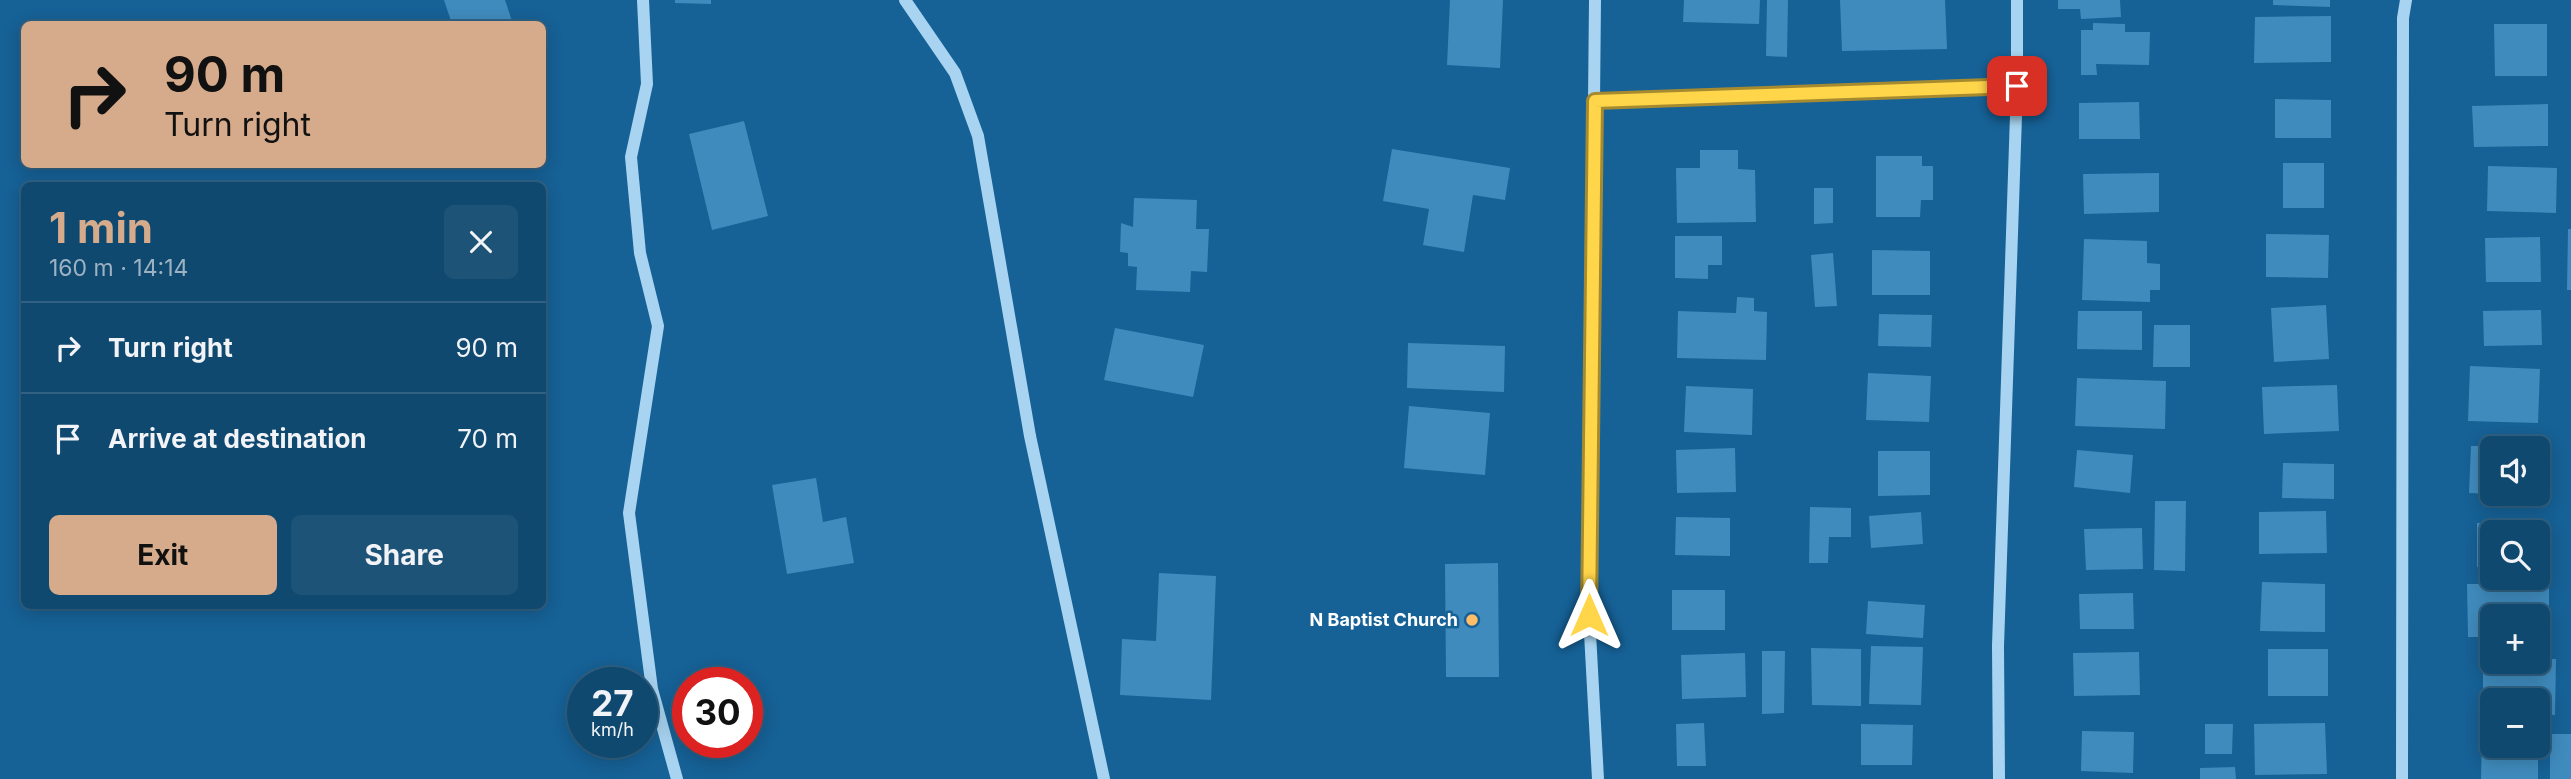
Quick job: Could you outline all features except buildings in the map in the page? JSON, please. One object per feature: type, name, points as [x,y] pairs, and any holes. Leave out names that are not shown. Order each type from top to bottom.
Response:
[{"type":"street","points":[[643,0],[647,84],[631,157],[640,253],[658,326],[629,513],[652,690],[677,779]]},
{"type":"street","points":[[905,0],[955,73],[978,136],[1030,436],[1104,779]]},
{"type":"street","points":[[1595,0],[1589,615],[1598,779]]},
{"type":"street","points":[[1998,779],[1998,646],[2017,86],[2017,0]]},
{"type":"street","points":[[2402,779],[2403,18],[2406,0]]},
{"type":"street","points":[[1595,101],[2017,86]]},
{"type":"place","name":"N Baptist Church","points":[[1472,620]]},
{"type":"route","points":[[1589,615],[1595,101],[2017,86]]}]
